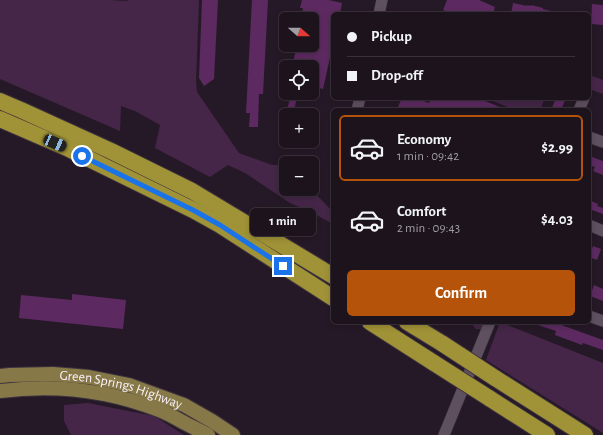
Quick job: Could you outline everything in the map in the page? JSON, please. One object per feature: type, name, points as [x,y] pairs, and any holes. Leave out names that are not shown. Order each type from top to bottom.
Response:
[{"type":"highway","points":[[0,101],[111,151],[192,191],[331,275]]},
{"type":"highway","points":[[0,119],[68,149],[193,210],[220,225],[331,297]]},
{"type":"highway","points":[[373,324],[547,435]]},
{"type":"highway","points":[[411,324],[585,435]]},
{"type":"main road","name":"Green Springs Highway","points":[[0,376],[60,375],[89,377],[129,385],[184,405],[233,435]]},
{"type":"main road","name":"Green Springs Highway","points":[[0,391],[20,388],[47,387],[104,393],[122,397],[161,410],[208,435]]},
{"type":"street","points":[[379,12],[382,0]]},
{"type":"street","points":[[591,138],[603,142]]},
{"type":"street","points":[[591,226],[603,231]]},
{"type":"street","points":[[591,317],[603,321]]},
{"type":"street","points":[[444,435],[489,324]]},
{"type":"shaded area","points":[[0,0],[199,0],[196,81],[197,92],[239,153],[272,165],[279,165],[279,196],[245,173],[228,165],[210,177],[155,148],[160,125],[135,111],[121,106],[120,131],[0,79]]},
{"type":"shaded area","points":[[591,76],[603,80],[603,94],[591,90]]},
{"type":"shaded area","points":[[490,100],[544,100],[541,108],[511,108]]},
{"type":"shaded area","points":[[280,196],[318,196],[331,210],[331,223],[311,212],[290,203]]},
{"type":"shaded area","points":[[472,324],[484,324],[482,329],[476,329]]},
{"type":"shaded area","points":[[499,324],[505,324],[603,363],[603,433],[486,360]]},
{"type":"shaded area","points":[[88,403],[154,416],[184,435],[71,435],[64,421],[64,405]]},
{"type":"building","points":[[202,0],[218,0],[214,79],[204,86],[199,78]]},
{"type":"building","points":[[252,0],[268,0],[263,94],[259,94],[258,127],[249,127],[250,113],[246,113]]},
{"type":"building","points":[[302,0],[329,0],[342,3],[340,12],[331,12],[331,53],[323,89],[319,88],[319,60],[294,60],[295,52],[319,52],[319,12],[302,12],[303,8],[300,8]]},
{"type":"building","points":[[447,0],[479,0],[495,7],[494,12],[448,12],[443,10]]},
{"type":"building","points":[[513,3],[527,6],[531,5],[555,12],[511,12]]},
{"type":"building","points":[[592,4],[603,5],[603,25],[591,24]]},
{"type":"building","points":[[289,100],[296,100],[295,108],[288,108]]},
{"type":"building","points":[[401,100],[421,100],[429,103],[430,100],[483,100],[502,108],[397,108]]},
{"type":"building","points":[[555,100],[565,100],[562,108],[552,108]]},
{"type":"building","points":[[591,157],[603,161],[603,175],[593,171],[595,167],[591,166]]},
{"type":"building","points":[[591,201],[598,204],[597,206],[603,208],[603,214],[591,210]]},
{"type":"building","points":[[593,246],[601,249],[597,260],[591,258]]},
{"type":"building","points":[[594,285],[603,289],[603,301],[591,296]]},
{"type":"building","points":[[72,294],[126,300],[123,329],[19,318],[21,295],[72,300]]},
{"type":"building","points":[[535,324],[559,324],[603,340],[603,350],[583,343],[582,345],[555,335],[556,331]]},
{"type":"route","points":[[82,156],[193,210],[220,225],[283,266]]}]
